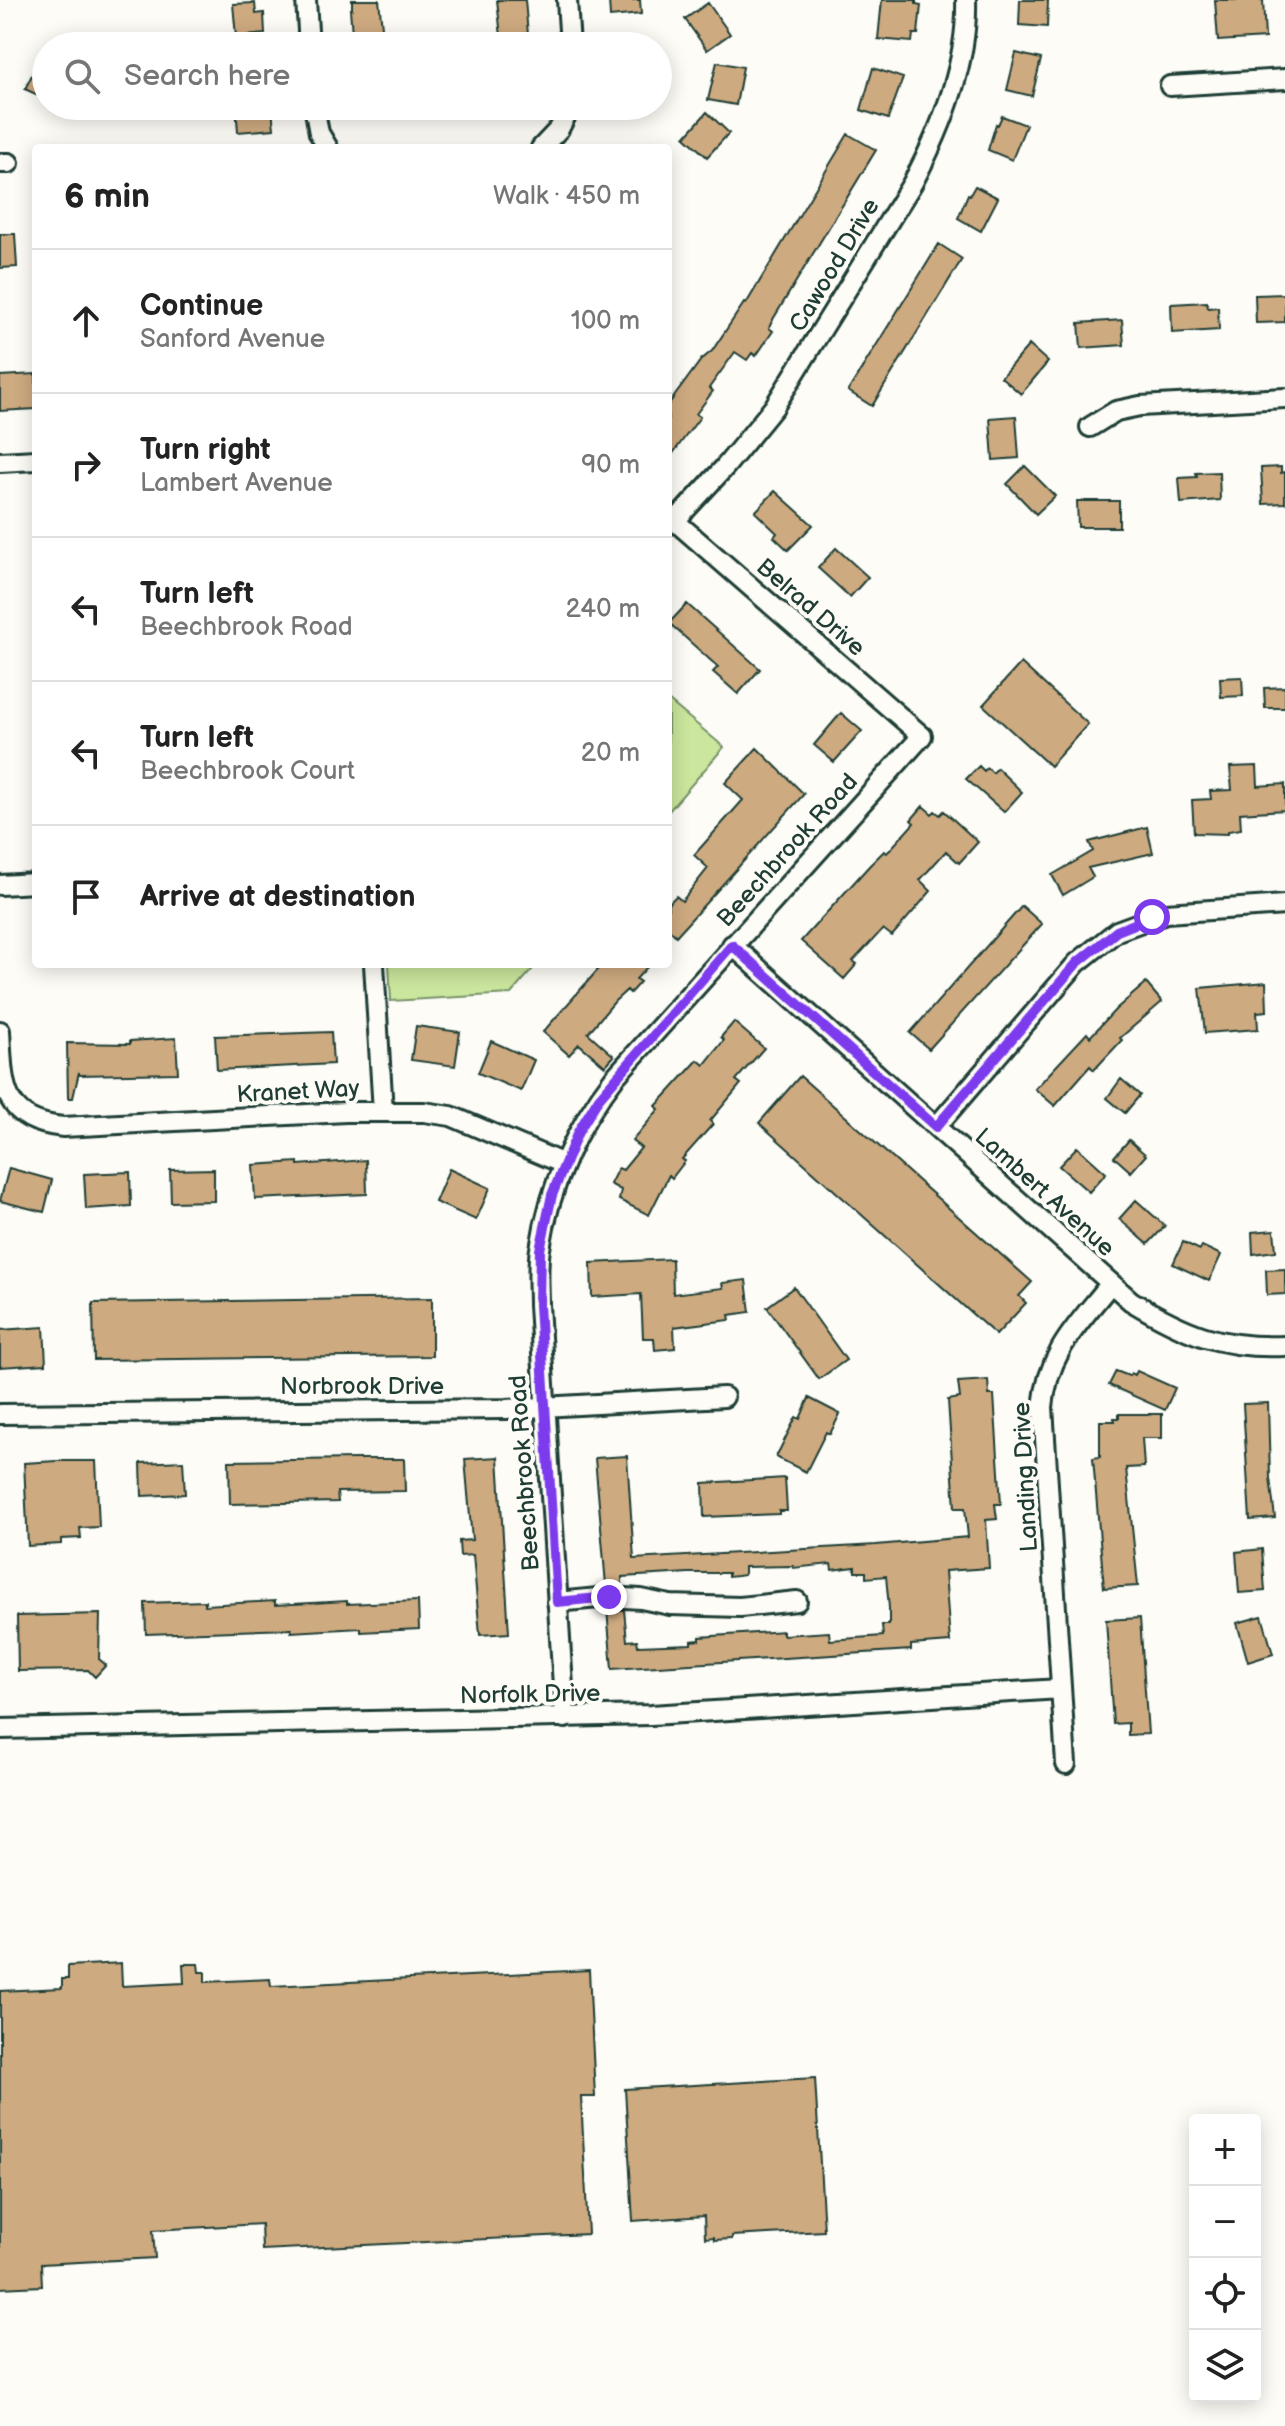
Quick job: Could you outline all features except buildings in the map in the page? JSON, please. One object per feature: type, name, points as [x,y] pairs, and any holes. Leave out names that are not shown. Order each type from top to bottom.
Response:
[{"type":"street","points":[[306,0],[308,32]]},
{"type":"street","points":[[567,0],[569,32]]},
{"type":"street","name":"Cawood Drive","points":[[672,518],[725,467],[774,407],[912,184],[927,157],[945,111],[960,55],[966,0]]},
{"type":"street","points":[[1170,86],[1285,79]]},
{"type":"street","points":[[317,120],[326,144]]},
{"type":"street","points":[[545,144],[564,120]]},
{"type":"street","points":[[1090,427],[1116,411],[1140,406],[1285,398]]},
{"type":"street","points":[[0,462],[32,460]]},
{"type":"street","name":"Belrad Drive","points":[[672,518],[922,736]]},
{"type":"street","name":"Beechbrook Road","points":[[565,1718],[543,1407],[539,1305],[540,1250],[552,1195],[578,1132],[599,1098],[732,945],[922,736]]},
{"type":"street","points":[[0,885],[32,883]]},
{"type":"street","points":[[936,1127],[1077,963],[1117,931],[1166,913],[1285,905]]},
{"type":"street","name":"Lambert Avenue","points":[[732,945],[1131,1301],[1167,1323],[1200,1337],[1243,1346],[1285,1346]]},
{"type":"street","points":[[374,968],[383,1112]]},
{"type":"street","name":"Kranet Way","points":[[0,1031],[3,1084],[15,1108],[42,1125],[63,1127],[424,1112],[451,1116],[564,1164]]},
{"type":"street","name":"Landing Drive","points":[[1066,1764],[1043,1407],[1045,1386],[1057,1352],[1111,1283]]},
{"type":"street","name":"Norbrook Drive","points":[[0,1414],[543,1407],[724,1397]]},
{"type":"street","points":[[557,1602],[609,1597],[670,1605],[740,1607],[797,1601]]},
{"type":"street","name":"Norfolk Drive","points":[[0,1729],[651,1715],[1060,1689]]},
{"type":"green space","points":[[672,703],[724,747],[672,807]]},
{"type":"green space","points":[[389,968],[534,968],[511,994],[391,1001]]},
{"type":"route","points":[[609,1597],[557,1602],[539,1305],[540,1250],[552,1195],[578,1132],[614,1078],[732,945],[936,1127],[1077,963],[1117,931],[1152,917]]}]
